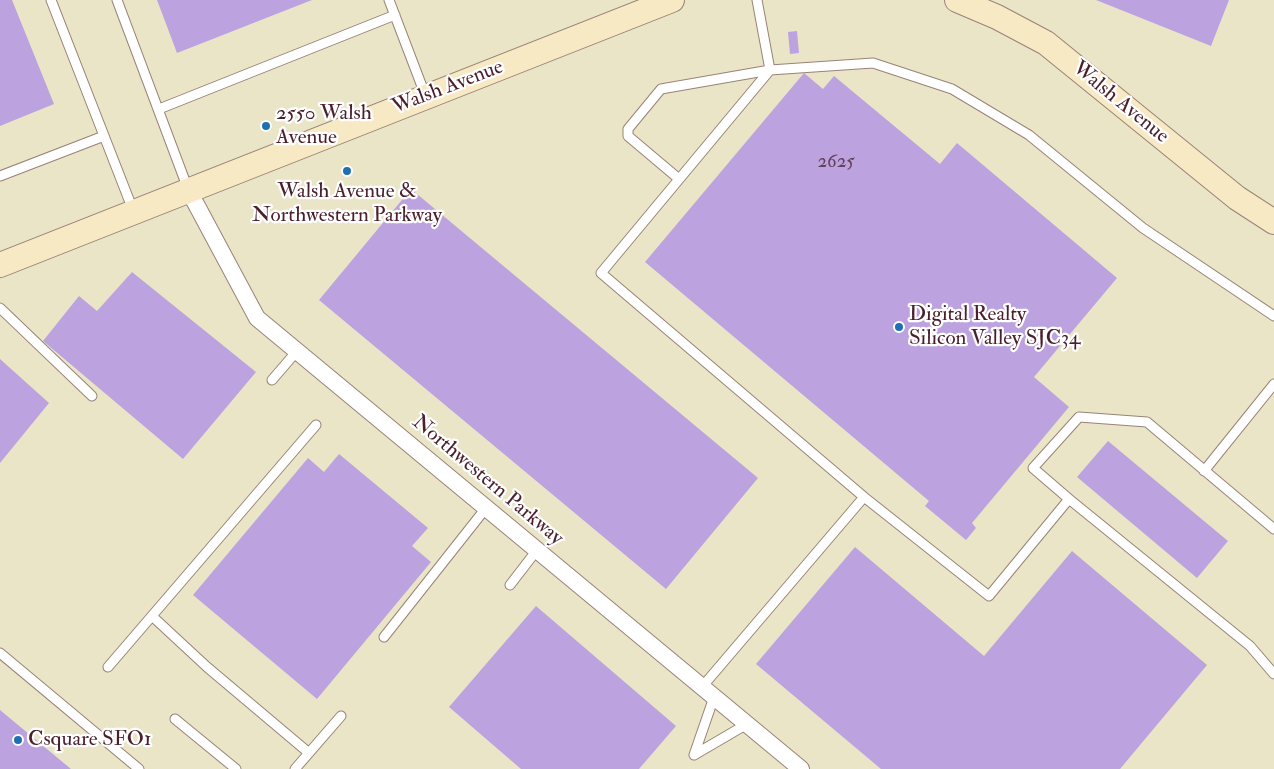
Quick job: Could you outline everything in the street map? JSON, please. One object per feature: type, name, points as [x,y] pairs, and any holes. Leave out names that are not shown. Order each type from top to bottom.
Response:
[{"type":"main road","name":"Walsh Avenue","points":[[0,265],[672,0]]},
{"type":"main road","name":"Walsh Avenue","points":[[957,0],[997,17],[1046,43],[1237,198],[1273,218]]},
{"type":"street","name":"Northwestern Parkway","points":[[189,192],[258,318],[801,769]]},
{"type":"lane","points":[[52,0],[134,213]]},
{"type":"lane","points":[[117,0],[189,192]]},
{"type":"lane","points":[[389,0],[426,97]]},
{"type":"lane","points":[[757,0],[770,70]]},
{"type":"lane","points":[[159,109],[395,15]]},
{"type":"lane","points":[[679,180],[628,136],[628,129],[661,89],[770,70],[873,63],[952,89],[1029,135],[1143,228],[1274,316]]},
{"type":"lane","points":[[770,70],[601,273],[864,497],[989,596],[1069,499]]},
{"type":"lane","points":[[0,176],[104,136]]},
{"type":"lane","points":[[0,308],[92,396]]},
{"type":"lane","points":[[272,380],[297,351]]},
{"type":"lane","points":[[1204,471],[1274,384]]},
{"type":"lane","points":[[1274,529],[1147,422],[1079,418],[1033,468],[1250,646],[1274,674]]},
{"type":"lane","points":[[108,667],[316,425]]},
{"type":"lane","points":[[747,724],[694,756],[708,692],[864,497]]},
{"type":"lane","points":[[384,637],[486,508]]},
{"type":"lane","points":[[510,585],[537,550]]},
{"type":"lane","points":[[152,616],[207,667],[309,752]]},
{"type":"lane","points":[[0,654],[139,769]]},
{"type":"lane","points":[[295,769],[341,716]]},
{"type":"lane","points":[[175,719],[236,769]]},
{"type":"building","points":[[0,0],[12,0],[54,104],[0,126]]},
{"type":"building","points":[[157,0],[312,0],[177,53]]},
{"type":"building","points":[[1096,0],[1229,0],[1211,46]]},
{"type":"building","points":[[797,31],[799,53],[790,54],[788,32]]},
{"type":"building","name":"Digital Realty Silicon Valley SJC34","points":[[804,73],[823,89],[834,76],[940,164],[957,143],[1117,278],[1034,377],[1069,407],[972,523],[976,528],[966,540],[925,506],[929,501],[645,262]]},
{"type":"building","points":[[411,189],[758,478],[666,589],[319,300]]},
{"type":"building","points":[[132,272],[256,372],[183,459],[43,341],[79,296],[97,311]]},
{"type":"building","points":[[0,359],[49,403],[0,463]]},
{"type":"building","points":[[1108,441],[1228,541],[1197,578],[1077,477]]},
{"type":"building","points":[[339,454],[428,528],[412,546],[431,562],[317,699],[193,595],[308,458],[324,472]]},
{"type":"building","points":[[855,547],[984,656],[1072,551],[1207,665],[1120,769],[881,769],[756,664]]},
{"type":"building","points":[[536,606],[676,726],[639,769],[521,769],[449,707]]},
{"type":"building","name":"Csquare SFO1","points":[[0,710],[71,769],[0,769]]},
{"type":"place","name":"2550 Walsh Avenue","points":[[266,126]]},
{"type":"place","name":"Walsh Avenue & Northwestern Parkway","points":[[347,171]]},
{"type":"place","name":"Digital Realty Silicon Valley SJC34","points":[[899,327]]},
{"type":"place","name":"Csquare SFO1","points":[[18,740]]}]
